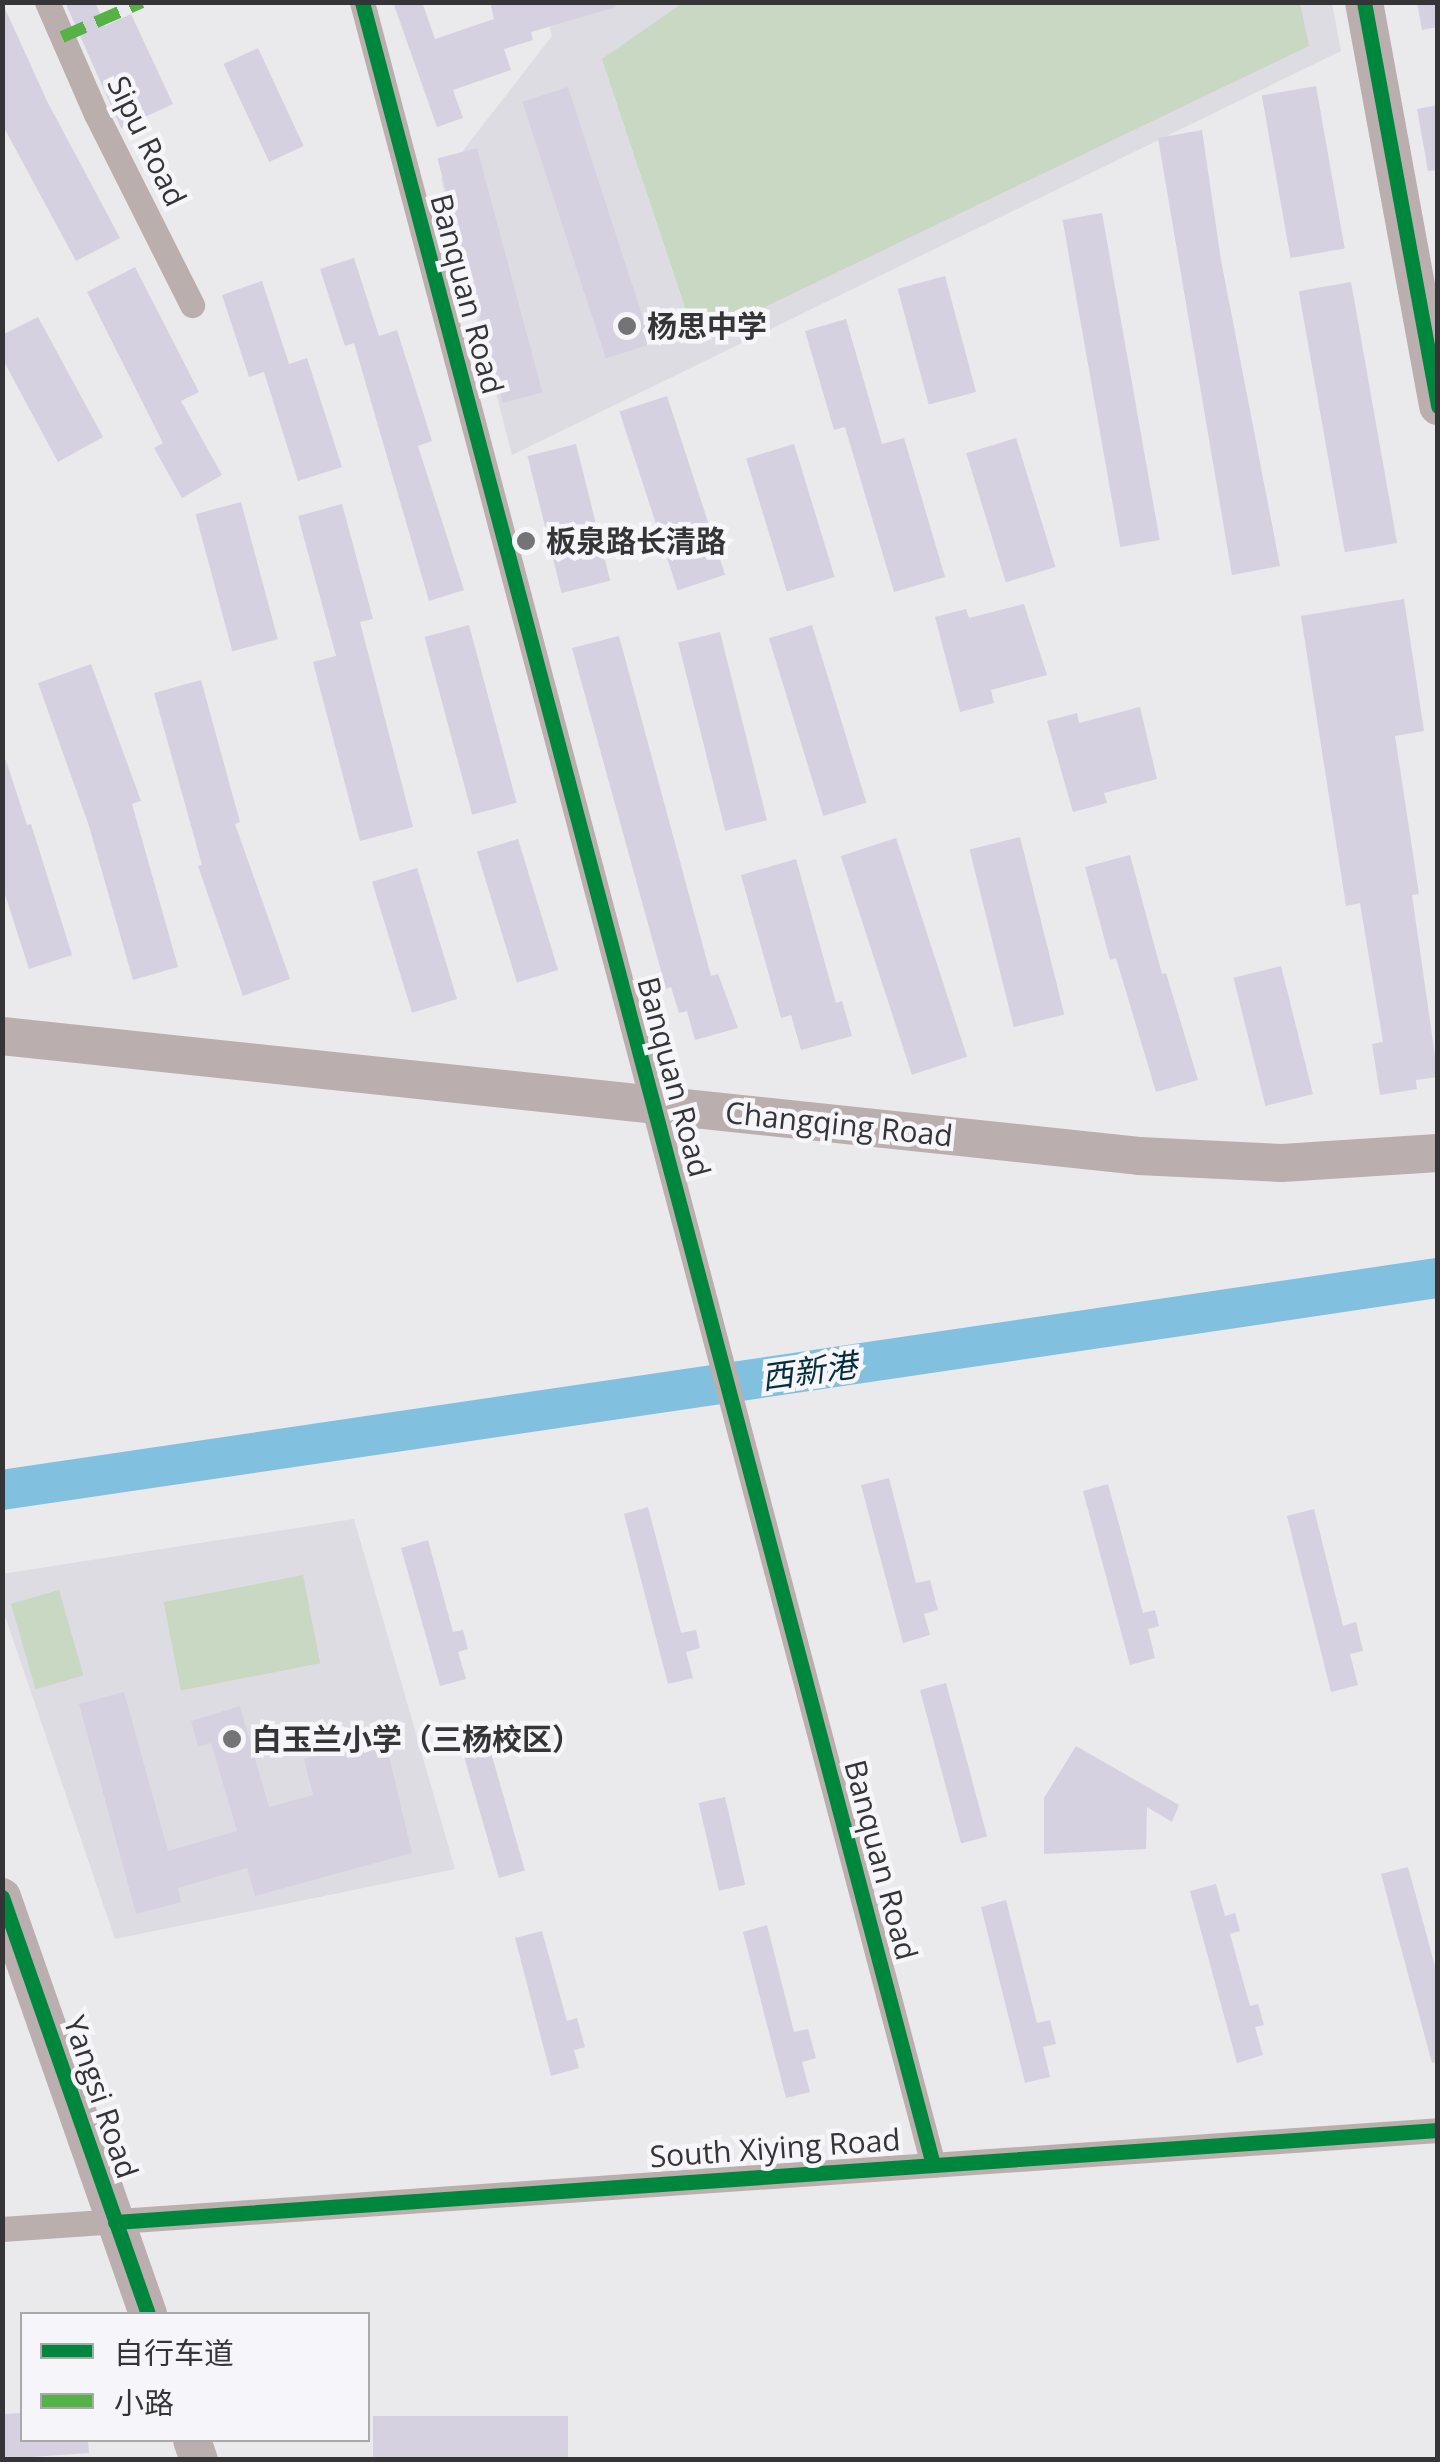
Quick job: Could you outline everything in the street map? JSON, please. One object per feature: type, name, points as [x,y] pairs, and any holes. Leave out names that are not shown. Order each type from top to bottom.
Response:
[{"type":"main road","points":[[1364,2],[1438,406]]},
{"type":"main road","name":"Changqing Road","points":[[2,1036],[1210,1161],[1317,1162],[1438,1153]]},
{"type":"main road","name":"Yangsi Road","points":[[2,1896],[147,2312]]},
{"type":"street","name":"Sipu Road","points":[[47,2],[96,114],[192,305]]},
{"type":"street","name":"Banquan Road","points":[[362,2],[933,2165]]},
{"type":"street","name":"South Xiying Road","points":[[2,2229],[1438,2130]]},
{"type":"shaded area","name":"杨思中学","points":[[543,3],[1332,3],[1341,51],[512,455],[441,179],[552,36]]},
{"type":"shaded area","name":"白玉兰小学（三杨校区）","points":[[354,1519],[455,1869],[115,1939],[3,1610],[2,1574]]},
{"type":"green space","name":"杨思中学","points":[[684,2],[1300,3],[1309,46],[696,340],[602,59]]},
{"type":"green space","points":[[303,1575],[320,1663],[181,1690],[164,1602]]},
{"type":"green space","points":[[59,1590],[84,1676],[35,1689],[11,1604]]},
{"type":"building","points":[[2,2],[47,101],[120,238],[76,261],[2,124]]},
{"type":"building","points":[[65,2],[95,2],[105,26],[131,14],[173,104],[121,128]]},
{"type":"building","points":[[393,2],[422,2],[435,39],[494,19],[490,2],[615,2],[616,7],[531,32],[533,40],[504,49],[511,70],[453,90],[463,118],[437,127]]},
{"type":"building","points":[[1417,2],[1438,2],[1438,27],[1422,30]]},
{"type":"building","points":[[258,48],[304,146],[269,162],[224,64]]},
{"type":"building","points":[[1316,86],[1345,248],[1290,258],[1262,96]]},
{"type":"building","points":[[568,87],[651,344],[606,359],[522,102]]},
{"type":"building","points":[[1438,105],[1438,170],[1428,171],[1417,109]]},
{"type":"building","points":[[1202,130],[1221,260],[1280,566],[1232,575],[1158,138]]},
{"type":"building","points":[[477,148],[542,392],[503,403],[437,159]]},
{"type":"building","points":[[1102,213],[1160,540],[1120,547],[1063,220]]},
{"type":"building","points":[[354,258],[379,336],[397,330],[432,441],[418,446],[464,590],[429,601],[354,343],[345,346],[320,269]]},
{"type":"building","points":[[135,267],[199,392],[181,401],[222,475],[182,498],[154,448],[163,443],[87,292]]},
{"type":"building","points":[[945,276],[976,392],[929,405],[898,289]]},
{"type":"building","points":[[262,281],[289,364],[307,358],[342,467],[298,481],[264,372],[249,377],[222,295]]},
{"type":"building","points":[[1351,282],[1397,543],[1345,552],[1299,291]]},
{"type":"building","points":[[38,317],[103,437],[58,462],[2,358],[2,335]]},
{"type":"building","points":[[846,319],[882,444],[904,438],[945,577],[894,592],[845,427],[834,430],[805,331]]},
{"type":"building","points":[[667,396],[725,575],[678,590],[619,411]]},
{"type":"building","points":[[1016,438],[1055,567],[1006,582],[966,453]]},
{"type":"building","points":[[576,444],[610,581],[562,593],[527,456]]},
{"type":"building","points":[[794,444],[835,577],[787,592],[746,459]]},
{"type":"building","points":[[241,502],[278,639],[232,651],[196,514]]},
{"type":"building","points":[[342,504],[373,619],[360,622],[413,827],[360,841],[313,662],[336,656],[298,516]]},
{"type":"building","points":[[1404,599],[1424,731],[1395,736],[1419,894],[1412,895],[1438,1077],[1416,1080],[1417,1089],[1380,1095],[1372,1044],[1383,1042],[1360,903],[1346,906],[1301,616]]},
{"type":"building","points":[[1024,604],[1047,675],[991,690],[994,703],[960,712],[935,617],[966,609],[969,618]]},
{"type":"building","points":[[469,625],[517,803],[472,815],[425,637]]},
{"type":"building","points":[[812,625],[866,803],[823,816],[769,638]]},
{"type":"building","points":[[720,632],[767,820],[725,831],[678,642]]},
{"type":"building","points":[[619,636],[711,976],[718,974],[738,1028],[695,1040],[687,1011],[679,1013],[671,987],[666,989],[572,648]]},
{"type":"building","points":[[91,664],[141,801],[132,804],[178,967],[133,980],[89,826],[38,683]]},
{"type":"building","points":[[201,680],[240,822],[235,824],[290,979],[243,996],[198,866],[202,865],[154,693]]},
{"type":"building","points":[[1140,707],[1157,779],[1104,793],[1107,803],[1073,812],[1047,721],[1077,713],[1079,723]]},
{"type":"building","points":[[2,760],[6,760],[27,825],[31,824],[72,955],[29,969],[2,885]]},
{"type":"building","points":[[1020,837],[1064,1015],[1014,1027],[970,850]]},
{"type":"building","points":[[896,838],[967,1057],[912,1075],[841,856]]},
{"type":"building","points":[[518,839],[558,970],[517,983],[477,852]]},
{"type":"building","points":[[1130,855],[1162,974],[1166,973],[1198,1080],[1156,1092],[1116,958],[1110,960],[1085,867]]},
{"type":"building","points":[[796,859],[836,1003],[842,1001],[852,1036],[801,1050],[791,1015],[781,1018],[741,875]]},
{"type":"building","points":[[417,868],[457,999],[412,1013],[372,882]]},
{"type":"building","points":[[1281,966],[1313,1094],[1265,1106],[1233,978]]},
{"type":"building","points":[[889,1478],[916,1583],[930,1580],[938,1610],[924,1614],[930,1635],[903,1643],[861,1485]]},
{"type":"building","points":[[1108,1484],[1143,1613],[1155,1610],[1159,1626],[1148,1629],[1155,1658],[1130,1665],[1083,1491]]},
{"type":"building","points":[[648,1507],[681,1633],[696,1630],[700,1648],[686,1652],[693,1678],[668,1684],[624,1514]]},
{"type":"building","points":[[1314,1509],[1343,1626],[1356,1622],[1363,1651],[1350,1654],[1358,1685],[1331,1692],[1287,1516]]},
{"type":"building","points":[[428,1540],[453,1632],[463,1630],[468,1649],[458,1652],[466,1679],[440,1686],[401,1548]]},
{"type":"building","points":[[946,1683],[987,1837],[961,1844],[920,1690]]},
{"type":"building","points":[[124,1692],[168,1851],[237,1831],[211,1743],[198,1747],[191,1721],[240,1706],[269,1807],[313,1795],[304,1759],[385,1739],[412,1853],[255,1896],[247,1868],[178,1888],[181,1902],[136,1914],[79,1704]]},
{"type":"building","points":[[486,1735],[525,1871],[499,1878],[460,1742]]},
{"type":"building","points":[[1076,1746],[1179,1805],[1172,1822],[1147,1807],[1146,1849],[1044,1854],[1044,1798]]},
{"type":"building","points":[[725,1797],[745,1885],[719,1891],[699,1803]]},
{"type":"building","points":[[1408,1867],[1438,1977],[1438,2062],[1432,2063],[1381,1874]]},
{"type":"building","points":[[1216,1884],[1225,1916],[1235,1913],[1240,1931],[1230,1934],[1250,2006],[1258,2004],[1264,2025],[1255,2027],[1263,2055],[1237,2063],[1190,1891]]},
{"type":"building","points":[[1006,1900],[1037,2023],[1050,2020],[1056,2044],[1043,2047],[1050,2077],[1025,2083],[981,1907]]},
{"type":"building","points":[[767,1925],[794,2032],[808,2029],[816,2058],[802,2062],[810,2092],[786,2098],[743,1932]]},
{"type":"building","points":[[542,1931],[567,2021],[577,2018],[585,2047],[574,2050],[579,2068],[551,2076],[515,1938]]},
{"type":"building","points":[[20,2413],[20,2442],[88,2442],[89,2453],[2,2459],[2,2414]]},
{"type":"building","points":[[373,2416],[568,2416],[568,2460],[373,2460]]},
{"type":"waterway","name":"西新港","points":[[2,1490],[1438,1278]]},
{"type":"marked path","points":[[62,37],[142,2]]},
{"type":"cycle path","points":[[362,2],[933,2165]]},
{"type":"cycle path","points":[[1364,2],[1438,406]]},
{"type":"cycle path","points":[[2,1897],[147,2312]]},
{"type":"cycle path","points":[[115,2222],[1438,2130]]},
{"type":"place","name":"杨思中学","points":[[627,326]]},
{"type":"place","name":"板泉路长清路","points":[[526,541]]},
{"type":"place","name":"白玉兰小学（三杨校区）","points":[[232,1739]]}]
